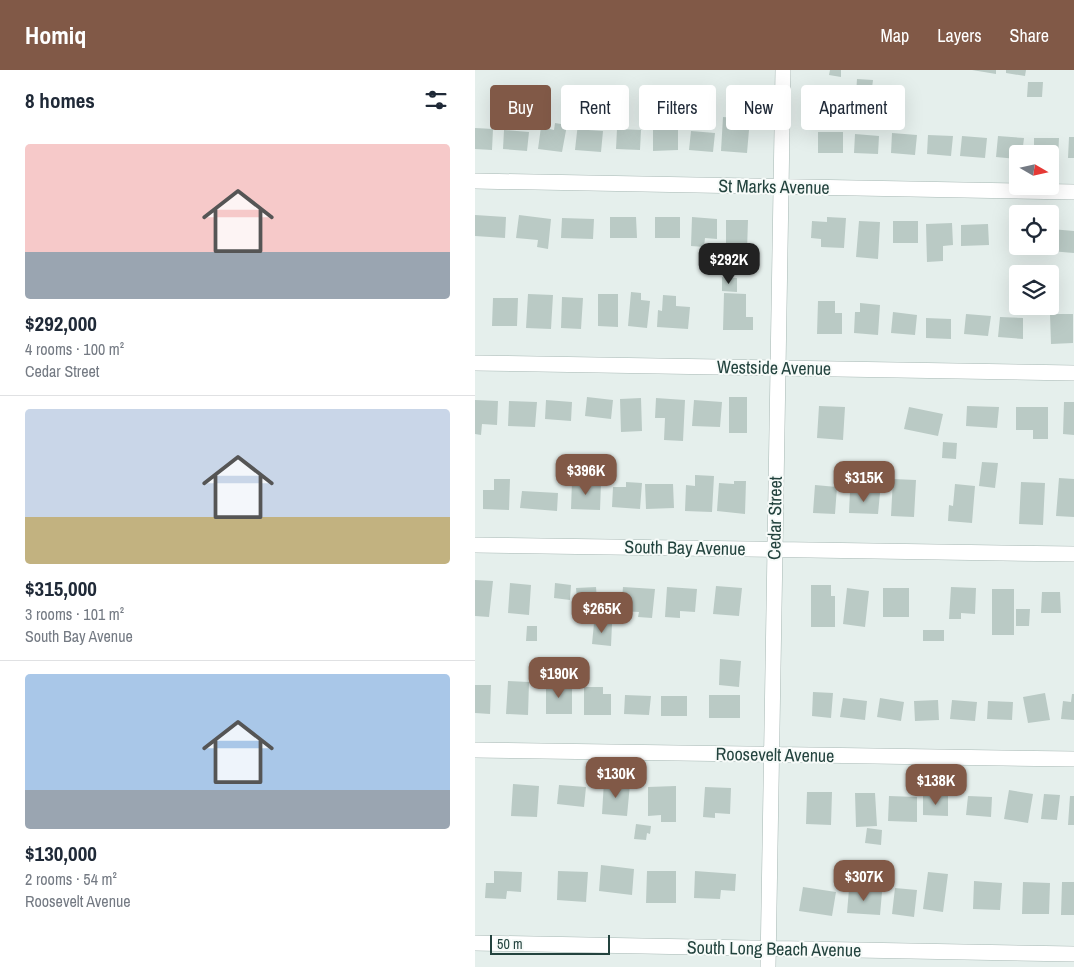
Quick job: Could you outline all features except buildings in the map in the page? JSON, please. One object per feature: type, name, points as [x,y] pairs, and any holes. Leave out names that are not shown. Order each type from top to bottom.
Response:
[{"type":"street","name":"Cedar Street","points":[[768,967],[783,70]]},
{"type":"street","name":"St Marks Avenue","points":[[475,182],[1074,192]]},
{"type":"street","name":"Westside Avenue","points":[[475,363],[1074,373]]},
{"type":"street","name":"South Bay Avenue","points":[[475,545],[1074,554]]},
{"type":"street","name":"Roosevelt Avenue","points":[[475,750],[1074,760]]},
{"type":"street","name":"South Long Beach Avenue","points":[[475,943],[1074,954]]}]
